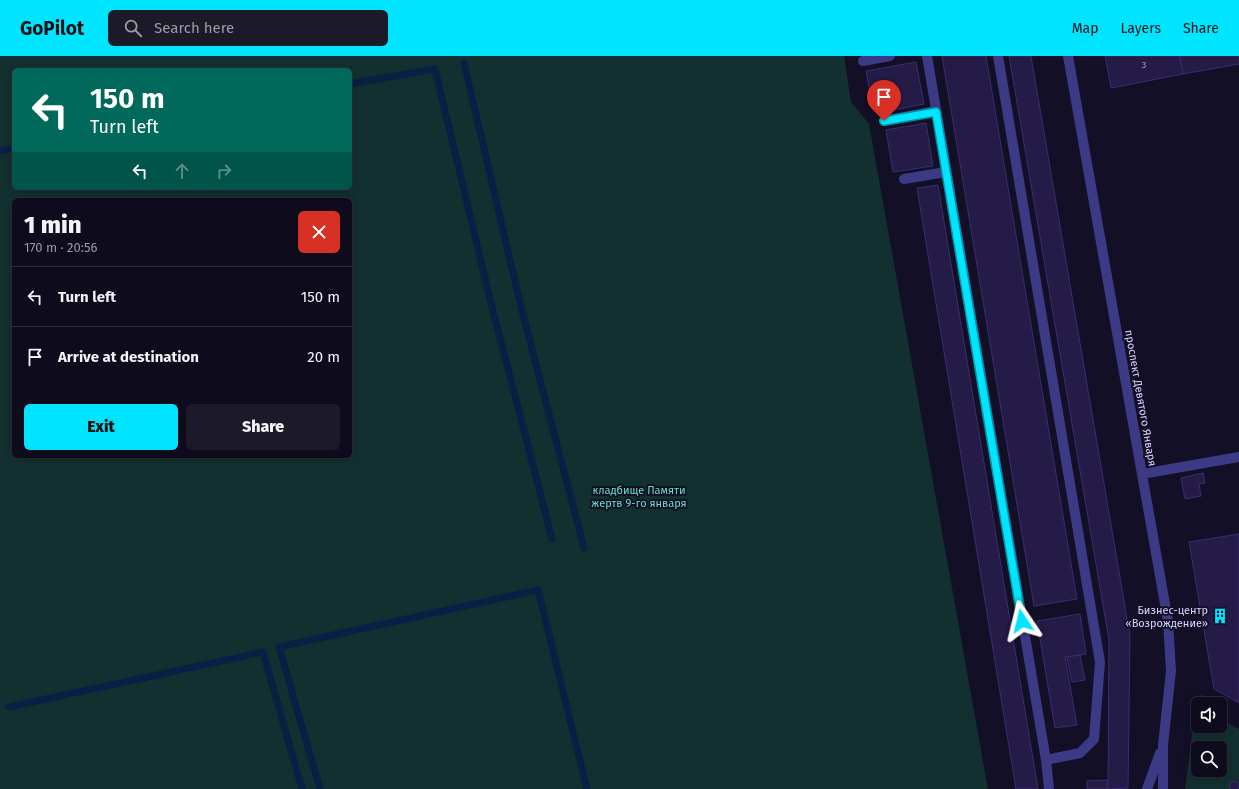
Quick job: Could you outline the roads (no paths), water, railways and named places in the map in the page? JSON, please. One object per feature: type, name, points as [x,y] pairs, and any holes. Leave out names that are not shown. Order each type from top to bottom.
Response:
[{"type":"street","points":[[863,61],[890,56]]},
{"type":"street","points":[[927,56],[1046,760],[1049,789]]},
{"type":"street","points":[[998,56],[1100,662],[1094,739],[1080,753],[1046,760]]},
{"type":"street","name":"проспект Девятого Января","points":[[1068,56],[1166,605],[1170,641],[1170,690],[1163,745],[1163,789]]},
{"type":"street","points":[[884,121],[936,112]]},
{"type":"street","points":[[904,179],[946,172]]},
{"type":"street","points":[[1142,474],[1239,457]]},
{"type":"street","name":"проспект Девятого Января","points":[[1147,789],[1163,745]]},
{"type":"waterway","points":[[464,63],[521,307],[584,548]]},
{"type":"waterway","points":[[352,84],[435,69],[491,303],[552,539]]},
{"type":"waterway","points":[[0,151],[12,148]]},
{"type":"waterway","points":[[320,789],[279,647],[538,590],[587,789]]},
{"type":"waterway","points":[[9,707],[263,652],[302,789]]},
{"type":"place","name":"Бизнес-центр «Возрождение»","points":[[1220,616]]},
{"type":"park label","name":"кладбище Памяти жертв 9-го января","points":[[639,496]]}]
